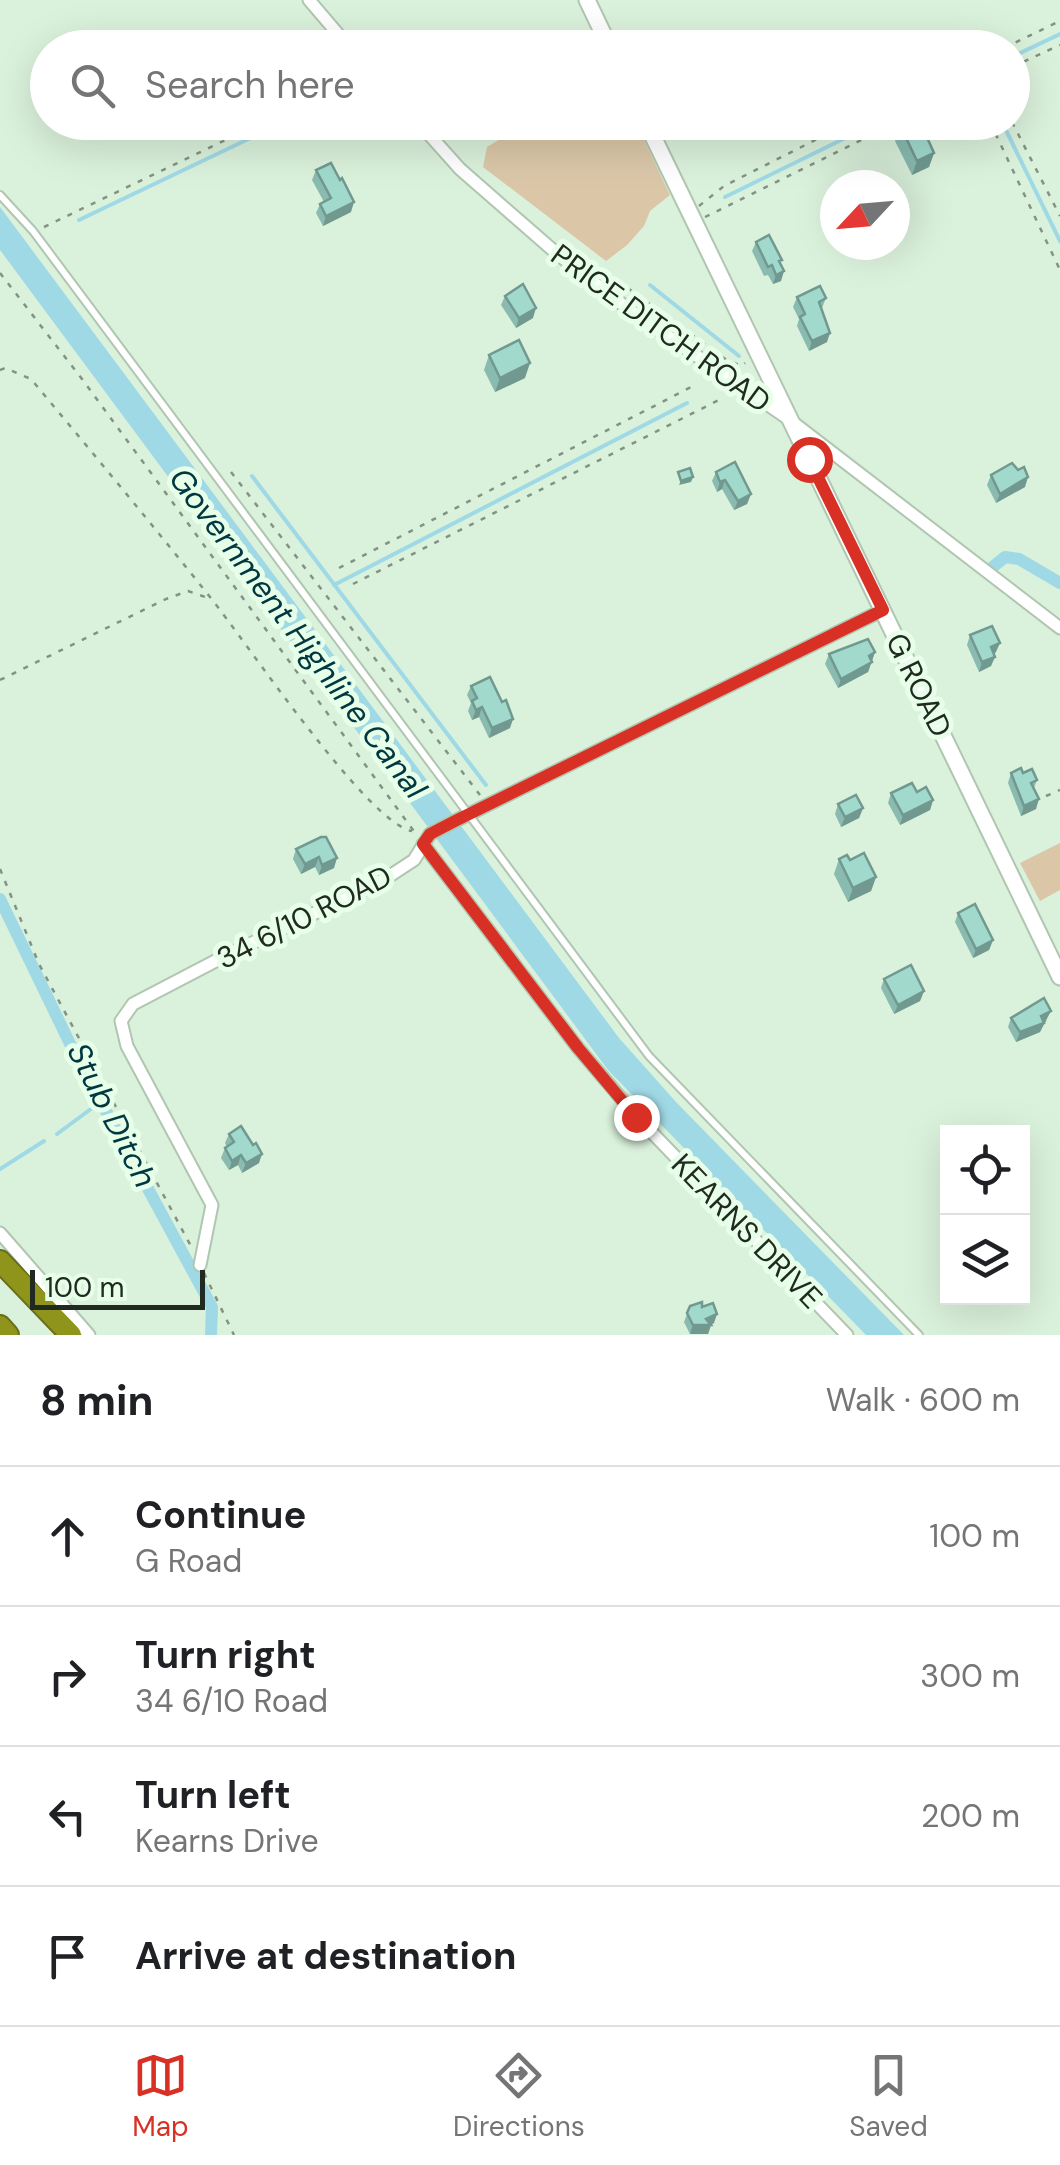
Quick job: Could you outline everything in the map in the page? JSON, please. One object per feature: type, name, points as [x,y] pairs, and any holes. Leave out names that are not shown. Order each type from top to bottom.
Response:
[{"type":"highway","points":[[0,1261],[71,1335]]},
{"type":"highway","points":[[0,1326],[8,1335]]},
{"type":"street","points":[[310,0],[335,30]]},
{"type":"street","points":[[587,0],[601,30]]},
{"type":"street","name":"PRICE DITCH ROAD","points":[[434,140],[460,169],[588,278],[699,360],[790,420],[1060,628]]},
{"type":"street","name":"G ROAD","points":[[655,140],[1060,976]]},
{"type":"street","name":"34 6/10 ROAD","points":[[200,1265],[212,1205],[127,1046],[121,1022],[133,1004],[382,881],[414,860],[427,839],[462,817],[883,610]]},
{"type":"street","name":"KEARNS DRIVE","points":[[427,839],[578,1048],[636,1117],[847,1335]]},
{"type":"street","points":[[0,1233],[89,1335]]},
{"type":"lane","points":[[0,195],[33,231],[462,817],[649,1056],[919,1335]]},
{"type":"path","points":[[1030,35],[1060,21]]},
{"type":"path","points":[[1030,59],[1060,45]]},
{"type":"path","points":[[33,231],[227,140]]},
{"type":"path","points":[[693,218],[724,186],[815,140]]},
{"type":"path","points":[[693,218],[860,140]]},
{"type":"path","points":[[999,140],[1060,270]]},
{"type":"path","points":[[1021,140],[1060,216]]},
{"type":"path","points":[[0,272],[414,831]]},
{"type":"path","points":[[588,278],[602,278],[629,289],[728,361],[742,366],[757,352]]},
{"type":"path","points":[[0,370],[5,368],[31,379],[212,599],[365,796],[402,829],[427,839]]},
{"type":"path","points":[[339,568],[698,384]]},
{"type":"path","points":[[353,584],[719,400]]},
{"type":"path","points":[[231,472],[487,804]]},
{"type":"path","points":[[0,680],[166,598],[188,591],[212,599]]},
{"type":"path","points":[[1046,796],[1060,790]]},
{"type":"path","points":[[0,869],[40,964],[234,1335]]},
{"type":"shaded area","points":[[498,140],[644,140],[670,195],[650,211],[644,226],[627,245],[606,261],[483,167],[487,147]]},
{"type":"shaded area","points":[[1060,843],[1060,890],[1040,901],[1020,863]]},
{"type":"water","name":"Government Highline Canal","points":[[0,207],[619,1038],[676,1102],[904,1335],[866,1335],[608,1070],[0,250]]},
{"type":"building","points":[[907,140],[928,140],[934,153],[917,161]]},
{"type":"building","points":[[331,163],[354,202],[326,216],[320,204],[331,198],[316,170]]},
{"type":"building","points":[[769,235],[784,271],[776,275],[756,242]]},
{"type":"building","points":[[523,284],[536,308],[519,318],[505,296]]},
{"type":"building","points":[[820,286],[826,298],[819,302],[830,333],[812,341],[800,317],[805,314],[797,297]]},
{"type":"building","points":[[519,340],[530,363],[500,378],[489,355]]},
{"type":"building","points":[[735,462],[751,494],[738,501],[716,472]]},
{"type":"building","points":[[1012,463],[1018,470],[1024,467],[1028,477],[1000,494],[991,475]]},
{"type":"building","points":[[690,468],[693,477],[681,481],[678,472]]},
{"type":"building","points":[[992,626],[1000,643],[991,647],[995,657],[982,662],[970,635]]},
{"type":"building","points":[[868,639],[875,652],[869,656],[872,662],[841,679],[829,654]]},
{"type":"building","points":[[490,677],[513,719],[492,728],[482,707],[476,710],[472,701],[477,698],[471,686]]},
{"type":"building","points":[[1021,768],[1023,773],[1032,769],[1037,780],[1031,783],[1039,799],[1024,806],[1011,773]]},
{"type":"building","points":[[912,783],[917,792],[926,787],[933,800],[903,815],[891,793]]},
{"type":"building","points":[[856,795],[863,808],[845,817],[838,804]]},
{"type":"building","points":[[326,837],[337,858],[322,865],[319,857],[305,864],[296,849]]},
{"type":"building","points":[[864,853],[876,877],[853,888],[839,859],[847,855],[850,860]]},
{"type":"building","points":[[975,904],[993,940],[976,949],[958,913]]},
{"type":"building","points":[[911,965],[924,991],[898,1005],[884,979]]},
{"type":"building","points":[[1044,998],[1051,1011],[1041,1016],[1044,1023],[1020,1032],[1011,1018]]},
{"type":"building","points":[[241,1126],[262,1154],[246,1163],[241,1155],[232,1161],[225,1148],[234,1142],[229,1134]]},
{"type":"building","points":[[702,1302],[702,1307],[713,1303],[717,1314],[706,1319],[711,1325],[693,1325],[687,1313],[690,1306]]},
{"type":"waterway","points":[[1030,48],[1060,34]]},
{"type":"waterway","points":[[79,220],[246,140]]},
{"type":"waterway","points":[[725,197],[841,140]]},
{"type":"waterway","points":[[1011,140],[1060,241]]},
{"type":"waterway","points":[[650,285],[739,356]]},
{"type":"waterway","points":[[334,585],[687,403]]},
{"type":"waterway","points":[[252,476],[486,785]]},
{"type":"waterway","points":[[989,570],[1005,557],[1019,559],[1060,583]]},
{"type":"waterway","name":"Stub Ditch","points":[[0,899],[74,1052],[212,1307],[211,1335]]},
{"type":"waterway","points":[[57,1134],[103,1100]]},
{"type":"waterway","points":[[0,1169],[44,1141]]},
{"type":"route","points":[[636,1117],[578,1048],[423,844],[430,834],[457,820],[883,610],[809,459]]}]
